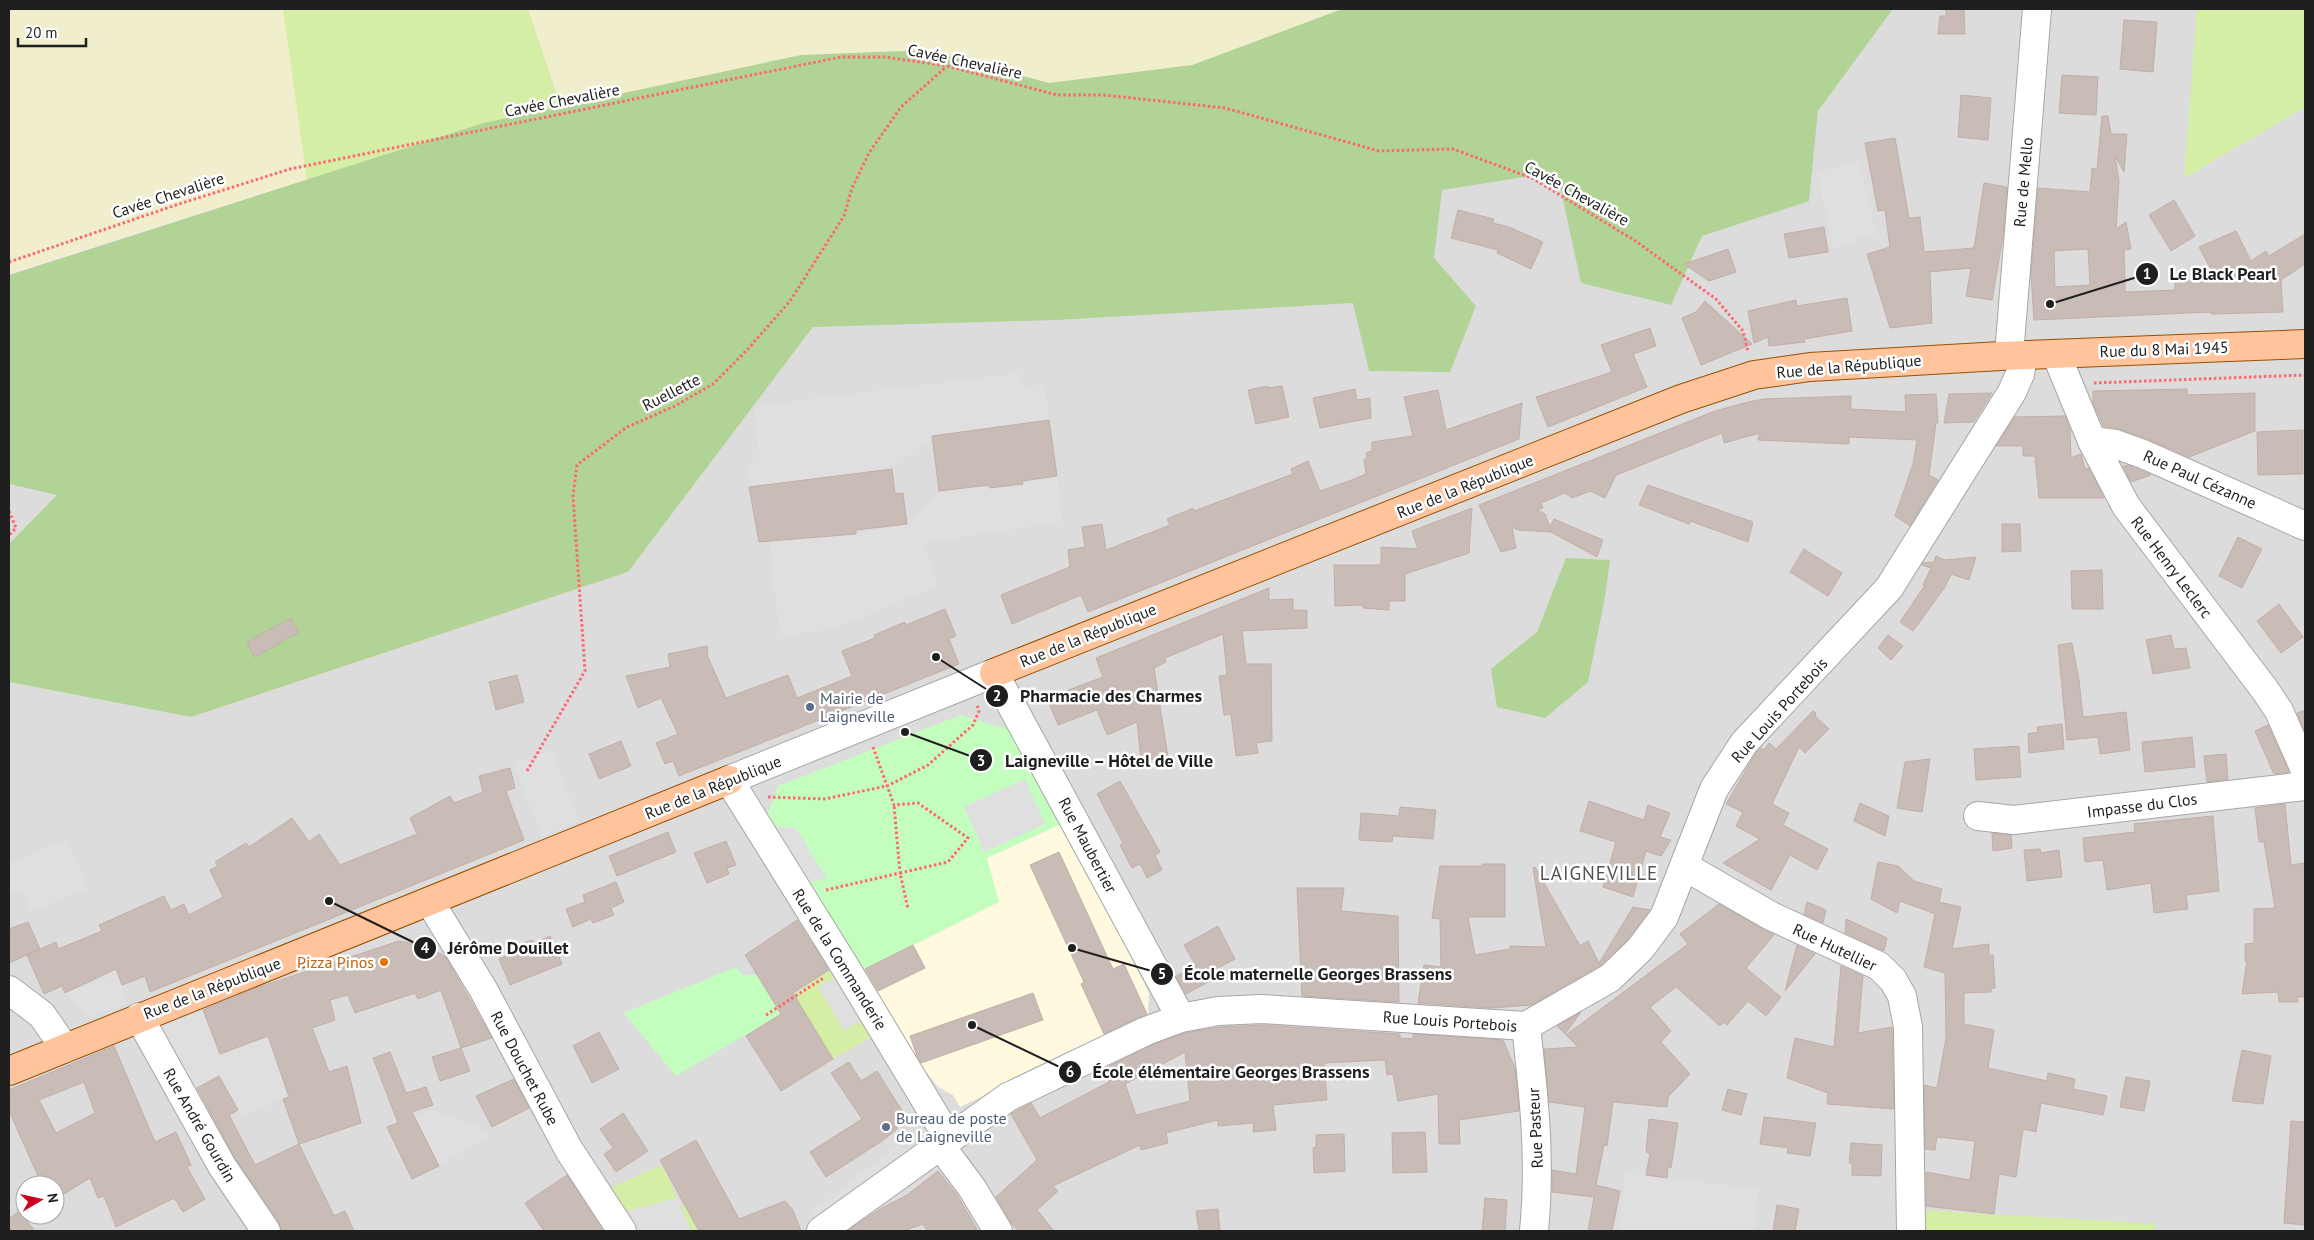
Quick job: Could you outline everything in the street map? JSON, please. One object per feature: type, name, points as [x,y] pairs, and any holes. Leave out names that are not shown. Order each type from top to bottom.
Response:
[{"type":"main road","name":"Rue du 8 Mai 1945","points":[[2016,355],[2305,344]]},
{"type":"main road","name":"Rue de la République","points":[[994,672],[1681,399],[1754,376],[1810,367],[2016,355]]},
{"type":"main road","name":"Rue de la République","points":[[9,1071],[64,1047],[430,902],[734,788]]},
{"type":"street","name":"Rue de Mello","points":[[2016,355],[2037,9]]},
{"type":"street","name":"Rue Henry Leclerc","points":[[2056,354],[2092,441],[2126,506],[2279,711],[2305,770]]},
{"type":"street","name":"Rue Louis Portebois","points":[[822,1231],[945,1142],[1021,1090],[1146,1031],[1181,1018],[1218,1011],[1262,1009],[1526,1026],[1610,978],[1628,963],[1664,917],[1712,795],[1730,762],[1744,743],[1889,588],[2012,392],[2020,374],[2016,355]]},
{"type":"street","name":"Rue Paul Cézanne","points":[[2092,441],[2115,444],[2143,454],[2305,526]]},
{"type":"street","name":"Rue de la République","points":[[734,788],[994,672]]},
{"type":"street","name":"Rue Maubertier","points":[[994,672],[1181,1018]]},
{"type":"street","name":"Impasse du Clos","points":[[1978,816],[2014,820],[2305,786]]},
{"type":"street","name":"Rue de la Commanderie","points":[[734,788],[844,965],[998,1231]]},
{"type":"street","name":"Rue Hutellier","points":[[1684,866],[1777,919],[1872,960],[1893,980],[1902,996],[1908,1027],[1911,1231]]},
{"type":"street","name":"Rue Douchet Rube","points":[[430,902],[484,989],[569,1150],[622,1231]]},
{"type":"street","points":[[9,990],[42,1015],[64,1047]]},
{"type":"street","name":"Rue André Gourdin","points":[[139,1017],[222,1166],[266,1231]]},
{"type":"street","name":"Rue Pasteur","points":[[1526,1026],[1535,1108],[1538,1164],[1534,1231]]},
{"type":"path","name":"Cavée Chevalière","points":[[9,262],[290,169],[840,57],[885,57],[946,66],[1057,95],[1104,95],[1225,108],[1379,151],[1453,149],[1532,178],[1634,240],[1716,300],[1743,331],[1754,376]]},
{"type":"path","name":"Ruellette","points":[[527,771],[585,671],[573,496],[577,465],[627,427],[675,406],[713,384],[748,349],[790,301],[844,216],[852,188],[869,153],[902,107],[946,66]]},
{"type":"path","points":[[2067,384],[2305,374]]},
{"type":"path","points":[[9,511],[16,528],[9,535]]},
{"type":"path","points":[[734,788],[824,799],[887,786],[928,765],[973,725],[979,711],[968,683]]},
{"type":"path","points":[[874,747],[894,805],[900,873],[908,908]]},
{"type":"path","points":[[801,896],[948,862],[968,838],[918,802],[894,805]]},
{"type":"path","points":[[766,1016],[844,965]]},
{"type":"shaded area","points":[[9,9],[1342,9],[1192,65],[1049,83],[929,50],[801,55],[593,100],[265,193],[9,273]]},
{"type":"shaded area","points":[[1893,9],[2305,9],[2305,1231],[9,1231],[9,682],[191,717],[628,572],[813,327],[1560,146],[1808,201],[1818,111]]},
{"type":"shaded area","points":[[1859,162],[1876,234],[1857,239],[1854,245],[1833,248],[1817,172]]},
{"type":"shaded area","points":[[1020,373],[1023,386],[1045,385],[1049,420],[932,436],[892,469],[749,487],[748,465],[760,462],[753,406]]},
{"type":"shaded area","points":[[1057,476],[1063,521],[922,544],[939,585],[833,629],[780,636],[769,541],[856,534],[907,524],[939,491],[1023,484]]},
{"type":"shaded area","points":[[9,484],[58,495],[9,544]]},
{"type":"shaded area","points":[[552,749],[579,822],[541,836],[514,763]]},
{"type":"shaded area","points":[[1025,779],[1045,824],[984,852],[964,807]]},
{"type":"shaded area","points":[[1063,823],[1149,993],[1148,1016],[960,1107],[953,1095],[938,1087],[920,1064],[862,971],[878,962],[987,858]]},
{"type":"shaded area","points":[[773,826],[796,828],[827,879],[808,882]]},
{"type":"shaded area","points":[[68,839],[87,889],[31,911],[23,890],[9,895],[9,863]]},
{"type":"shaded area","points":[[118,974],[127,1003],[89,1017],[65,993]]},
{"type":"shaded area","points":[[835,977],[861,1020],[845,1031],[818,987]]},
{"type":"shaded area","points":[[202,1010],[220,1054],[248,1043],[269,1039],[289,1097],[241,1116],[219,1076],[189,1092],[160,1026]]},
{"type":"shaded area","points":[[437,1110],[441,1116],[466,1121],[492,1134],[439,1166],[415,1117]]},
{"type":"shaded area","points":[[898,1145],[914,1154],[823,1221],[812,1211]]},
{"type":"shaded area","points":[[1624,1173],[1759,1189],[1754,1231],[1620,1231]]},
{"type":"shaded area","points":[[677,1198],[691,1231],[635,1231],[624,1212]]},
{"type":"green space","points":[[283,9],[528,9],[563,113],[307,181]]},
{"type":"green space","points":[[1342,9],[1893,9],[1818,111],[1809,201],[1702,236],[1671,305],[1581,283],[1557,172],[1442,190],[1434,258],[1476,306],[1450,372],[1369,371],[1353,303],[1056,320],[813,327],[628,572],[191,717],[9,682],[9,544],[57,495],[9,484],[9,275],[484,123],[801,55],[929,50],[1049,83],[1192,65]]},
{"type":"green space","points":[[2197,9],[2305,9],[2305,107],[2184,178]]},
{"type":"green space","points":[[1566,558],[1610,560],[1605,597],[1588,682],[1545,718],[1497,707],[1491,669],[1537,632]]},
{"type":"green space","points":[[961,715],[1010,730],[1063,823],[987,858],[999,902],[862,971],[767,816],[778,786]]},
{"type":"green space","points":[[736,967],[743,975],[757,975],[799,1003],[676,1076],[624,1013]]},
{"type":"green space","points":[[830,970],[835,977],[818,987],[845,1031],[861,1020],[871,1037],[833,1059],[793,995]]},
{"type":"green space","points":[[662,1165],[677,1198],[624,1212],[608,1189]]},
{"type":"green space","points":[[684,1204],[699,1231],[691,1231],[681,1207]]},
{"type":"green space","points":[[1922,1210],[2155,1224],[2155,1231],[1922,1231]]},
{"type":"building","points":[[1946,9],[1964,9],[1965,34],[1938,34],[1940,16],[1946,16]]},
{"type":"building","points":[[2124,20],[2157,22],[2153,72],[2120,69]]},
{"type":"building","points":[[2062,75],[2098,77],[2096,115],[2059,113]]},
{"type":"building","points":[[1961,95],[1991,98],[1988,140],[1958,137]]},
{"type":"building","points":[[2102,116],[2108,116],[2111,134],[2127,134],[2124,172],[2115,156],[2119,181],[2116,229],[2126,222],[2131,249],[2124,250],[2125,280],[2122,282],[2125,282],[2125,292],[2175,290],[2175,281],[2217,281],[2199,247],[2236,231],[2251,261],[2266,251],[2269,256],[2305,234],[2305,264],[2281,280],[2283,312],[2211,314],[2211,312],[2034,320],[2031,274],[2038,188],[2090,192],[2092,168],[2097,169]],"holes":[[[2088,249],[2090,285],[2055,287],[2054,251]]]},
{"type":"building","points":[[1895,138],[1909,218],[1920,217],[1924,252],[1974,248],[1984,183],[2007,187],[2003,237],[1992,300],[1966,296],[1971,268],[1930,272],[1932,323],[1890,328],[1867,254],[1890,247],[1885,210],[1878,211],[1865,143]]},
{"type":"building","points":[[2174,200],[2195,236],[2171,251],[2149,215]]},
{"type":"building","points":[[1458,210],[1494,219],[1493,223],[1509,227],[1543,242],[1531,269],[1497,253],[1498,250],[1451,238]]},
{"type":"building","points":[[1824,227],[1828,252],[1789,258],[1784,234]]},
{"type":"building","points":[[1728,249],[1736,272],[1709,281],[1684,264]]},
{"type":"building","points":[[1847,298],[1852,331],[1804,339],[1805,342],[1769,346],[1768,337],[1754,343],[1748,311],[1796,300],[1797,306]]},
{"type":"building","points":[[1705,301],[1752,344],[1701,365],[1682,318],[1696,312]]},
{"type":"building","points":[[1650,328],[1656,346],[1633,354],[1647,387],[1548,427],[1536,397],[1612,372],[1601,345]]},
{"type":"building","points":[[1268,386],[1268,388],[1282,386],[1289,417],[1256,424],[1248,390]]},
{"type":"building","points":[[1355,389],[1357,400],[1370,398],[1371,418],[1320,428],[1313,398]]},
{"type":"building","points":[[2187,389],[2187,395],[2255,393],[2255,431],[2189,457],[2120,429],[2104,427],[2093,403],[2093,391]]},
{"type":"building","points":[[1438,390],[1446,430],[1522,403],[1519,439],[1088,612],[1081,595],[1012,624],[1001,595],[1070,567],[1068,550],[1085,547],[1082,527],[1102,524],[1106,550],[1170,525],[1167,519],[1193,508],[1194,511],[1293,474],[1291,469],[1308,461],[1320,491],[1349,481],[1366,474],[1364,459],[1367,459],[1366,453],[1372,451],[1372,442],[1413,436],[1404,397]]},
{"type":"building","points":[[1992,393],[1974,422],[1944,423],[1949,394]]},
{"type":"building","points":[[1936,394],[1938,423],[1936,423],[1929,475],[1938,480],[1910,526],[1895,516],[1913,464],[1917,440],[1849,437],[1849,444],[1758,440],[1760,433],[1724,443],[1722,433],[1616,475],[1605,498],[1590,491],[1572,498],[1565,493],[1541,503],[1543,508],[1537,510],[1545,514],[1550,527],[1554,519],[1603,540],[1597,557],[1551,532],[1518,530],[1512,527],[1516,548],[1501,552],[1479,505],[1715,411],[1748,402],[1764,399],[1851,396],[1851,409],[1906,412],[1905,395]]},
{"type":"building","points":[[2065,416],[2070,430],[2071,458],[2081,454],[2085,469],[2089,468],[2104,498],[2039,498],[2035,456],[2023,456],[2023,446],[1996,446],[2015,417]]},
{"type":"building","points":[[1049,420],[1057,476],[1022,481],[1023,484],[990,488],[989,485],[939,491],[932,436]]},
{"type":"building","points":[[2303,430],[2303,474],[2258,475],[2257,432]]},
{"type":"building","points":[[2129,465],[2151,475],[2131,482],[2123,466]]},
{"type":"building","points":[[892,469],[895,494],[903,493],[907,524],[856,530],[856,534],[759,542],[749,487]]},
{"type":"building","points":[[1648,485],[1753,522],[1748,542],[1690,521],[1689,524],[1639,505]]},
{"type":"building","points":[[1472,508],[1469,553],[1405,574],[1405,601],[1389,601],[1389,610],[1363,608],[1363,605],[1335,606],[1334,565],[1381,565],[1381,547],[1418,549],[1412,531]]},
{"type":"building","points":[[2002,524],[2020,524],[2021,551],[2002,552]]},
{"type":"building","points":[[2238,537],[2262,549],[2242,588],[2219,576]]},
{"type":"building","points":[[1804,549],[1842,573],[1828,596],[1790,572]]},
{"type":"building","points":[[1936,556],[1945,560],[1976,557],[1969,580],[1951,574],[1945,587],[1913,631],[1900,622],[1925,585],[1923,585],[1931,568],[1922,565],[1923,563],[1934,562]]},
{"type":"building","points":[[2102,570],[2103,609],[2072,609],[2071,571]]},
{"type":"building","points":[[1269,588],[1269,600],[1293,599],[1293,610],[1307,610],[1307,628],[1242,631],[1246,664],[1271,664],[1272,741],[1256,743],[1258,753],[1236,756],[1231,714],[1224,715],[1219,676],[1227,675],[1223,634],[1165,658],[1166,662],[1154,668],[1168,757],[1141,761],[1137,722],[1107,735],[1097,710],[1058,725],[1047,698],[1103,677],[1096,658]]},
{"type":"building","points":[[2279,604],[2303,637],[2281,653],[2257,621]]},
{"type":"building","points":[[945,609],[956,636],[949,639],[959,664],[679,776],[673,761],[665,764],[656,743],[678,734],[661,698],[638,708],[626,676],[670,667],[668,654],[707,646],[708,657],[726,698],[788,675],[797,698],[852,676],[842,651],[875,638],[874,635],[905,622],[906,625]]},
{"type":"building","points":[[291,618],[299,632],[255,657],[247,642]]},
{"type":"building","points":[[1888,635],[1903,646],[1891,660],[1878,648]]},
{"type":"building","points":[[2171,635],[2174,649],[2186,648],[2190,668],[2153,674],[2146,640]]},
{"type":"building","points":[[2072,643],[2083,717],[2126,712],[2130,750],[2100,754],[2098,737],[2067,740],[2058,645]]},
{"type":"building","points":[[517,675],[524,702],[496,710],[489,682]]},
{"type":"building","points":[[2305,710],[2305,732],[2297,713]]},
{"type":"building","points":[[1813,711],[1816,713],[1815,716],[1829,729],[1805,753],[1799,747],[1772,804],[1789,813],[1783,825],[1828,849],[1817,870],[1790,855],[1771,890],[1723,863],[1760,839],[1736,826],[1743,812],[1726,804],[1756,753],[1761,748],[1764,750],[1769,743],[1776,749]]},
{"type":"building","points":[[2062,724],[2064,749],[2029,753],[2028,734],[2038,732],[2037,727]]},
{"type":"building","points":[[2268,725],[2289,772],[2274,774],[2255,731]]},
{"type":"building","points":[[2192,737],[2195,767],[2145,772],[2142,742]]},
{"type":"building","points":[[621,741],[631,766],[599,779],[589,754]]},
{"type":"building","points":[[2019,746],[2021,777],[1976,780],[1974,749]]},
{"type":"building","points":[[2226,754],[2228,779],[2207,782],[2204,756]]},
{"type":"building","points":[[1930,759],[1922,812],[1897,808],[1905,762]]},
{"type":"building","points":[[510,768],[515,788],[506,791],[524,840],[150,992],[145,976],[122,985],[116,969],[65,993],[62,986],[44,994],[27,955],[56,942],[58,949],[102,931],[99,925],[164,896],[171,910],[184,904],[189,915],[223,897],[210,870],[218,866],[215,862],[246,843],[249,847],[292,818],[309,842],[319,834],[340,865],[417,834],[410,818],[450,796],[454,803],[483,792],[479,776]]},
{"type":"building","points":[[1120,781],[1160,852],[1155,855],[1162,870],[1147,878],[1140,864],[1132,868],[1120,845],[1123,843],[1097,794]]},
{"type":"building","points":[[1589,801],[1644,820],[1648,805],[1670,813],[1660,837],[1671,840],[1661,856],[1646,851],[1633,897],[1603,887],[1616,842],[1580,831]]},
{"type":"building","points":[[1860,803],[1889,816],[1885,836],[1854,821]]},
{"type":"building","points":[[2285,804],[2291,865],[2305,863],[2305,997],[2297,997],[2298,1002],[2279,1002],[2278,992],[2242,994],[2247,961],[2245,961],[2245,944],[2254,943],[2254,909],[2275,908],[2264,842],[2259,842],[2255,808]]},
{"type":"building","points":[[1400,807],[1436,810],[1433,839],[1393,836],[1392,842],[1359,840],[1361,813],[1399,816]]},
{"type":"building","points":[[2213,816],[2219,891],[2186,895],[2188,909],[2154,913],[2151,883],[2107,890],[2103,860],[2085,862],[2083,838],[2135,832],[2134,824]]},
{"type":"building","points":[[668,832],[676,852],[617,876],[609,856]]},
{"type":"building","points":[[1992,833],[2011,835],[2012,848],[1993,851]]},
{"type":"building","points":[[726,841],[736,865],[727,868],[729,874],[707,883],[694,853]]},
{"type":"building","points":[[2040,849],[2041,853],[2059,850],[2062,877],[2027,881],[2024,850]]},
{"type":"building","points":[[1059,852],[1113,969],[1124,964],[1147,1014],[1104,1034],[1081,984],[1084,982],[1030,865]]},
{"type":"building","points":[[1878,862],[1898,866],[1914,881],[1942,889],[1939,902],[1961,907],[1952,949],[1989,944],[1989,955],[1993,955],[1995,988],[1991,989],[1991,992],[1964,993],[1964,1024],[1994,1030],[1988,1068],[2047,1081],[2048,1073],[2075,1079],[2073,1089],[2107,1096],[2103,1115],[2041,1103],[2036,1132],[2023,1129],[2016,1177],[1999,1174],[1994,1214],[1926,1206],[1926,1172],[1970,1180],[1975,1141],[1937,1137],[1935,1150],[1925,1149],[1924,1085],[1937,1088],[1946,1038],[1945,973],[1924,967],[1935,914],[1900,901],[1897,913],[1871,899]]},
{"type":"building","points":[[1482,864],[1505,864],[1505,917],[1468,917],[1475,955],[1510,949],[1510,946],[1546,947],[1533,868],[1535,867],[1580,946],[1588,941],[1599,963],[1633,907],[1650,910],[1628,939],[1601,965],[1531,1005],[1491,1008],[1418,1003],[1424,965],[1441,967],[1440,919],[1432,918],[1440,866],[1482,866]]},
{"type":"building","points":[[616,882],[624,902],[611,908],[614,915],[593,923],[591,919],[573,927],[566,909],[585,902],[583,895]]},
{"type":"building","points":[[1297,888],[1344,888],[1341,911],[1398,916],[1399,1002],[1302,996]]},
{"type":"building","points":[[1807,902],[1826,910],[1823,923],[1804,914]]},
{"type":"building","points":[[1719,904],[1774,935],[1746,968],[1781,997],[1766,1016],[1748,1001],[1727,1025],[1724,1022],[1720,1026],[1676,987],[1650,1007],[1671,1031],[1661,1042],[1690,1074],[1668,1097],[1667,1107],[1613,1102],[1607,1146],[1604,1145],[1596,1185],[1620,1191],[1612,1231],[1588,1231],[1594,1197],[1552,1192],[1552,1170],[1576,1174],[1585,1107],[1549,1102],[1544,1049],[1578,1047],[1566,1035],[1688,944],[1680,934]]},
{"type":"building","points":[[1846,919],[1887,938],[1884,951],[1845,933]]},
{"type":"building","points":[[797,920],[829,970],[793,993],[833,1059],[781,1091],[746,1036],[781,1014],[745,955]]},
{"type":"building","points":[[28,922],[40,949],[9,963],[9,929]]},
{"type":"building","points":[[1218,926],[1235,959],[1208,973],[1212,980],[1186,994],[1176,976],[1196,966],[1184,945]]},
{"type":"building","points":[[550,936],[562,964],[510,985],[499,959],[512,953],[511,951],[517,948],[516,946],[532,940],[534,943]]},
{"type":"building","points":[[399,941],[428,947],[445,956],[492,1038],[461,1048],[441,990],[418,999],[415,993],[355,1013],[348,995],[330,1000],[335,1020],[312,1028],[329,1072],[347,1066],[361,1123],[299,1144],[283,1099],[289,1097],[268,1036],[220,1054],[203,1010],[250,990]]},
{"type":"building","points":[[913,945],[925,968],[878,991],[865,969]]},
{"type":"building","points":[[1797,945],[1815,954],[1785,991]]},
{"type":"building","points":[[1841,966],[1863,976],[1858,1033],[1892,1027],[1894,1109],[1827,1104],[1828,1093],[1787,1078],[1795,1038],[1834,1047]]},
{"type":"building","points":[[1033,993],[1043,1020],[921,1063],[910,1036]]},
{"type":"building","points":[[1581,1012],[1565,1034],[1557,1026]]},
{"type":"building","points":[[1262,1025],[1400,1034],[1400,1038],[1413,1039],[1413,1034],[1503,1040],[1515,1068],[1519,1111],[1459,1120],[1460,1144],[1439,1144],[1438,1094],[1398,1101],[1393,1074],[1387,1075],[1385,1060],[1324,1063],[1327,1100],[1273,1105],[1276,1130],[1253,1132],[1254,1123],[1218,1126],[1218,1120],[1166,1133],[1168,1143],[1141,1150],[1140,1145],[1053,1186],[1058,1191],[1037,1210],[1054,1231],[1018,1231],[996,1197],[1037,1160],[1011,1114],[1031,1103],[1040,1118],[1109,1082],[1103,1069],[1152,1045],[1185,1033],[1220,1027]],"holes":[[[1185,1052],[1190,1101],[1136,1115],[1125,1084]]]},
{"type":"building","points":[[599,1032],[619,1069],[592,1083],[573,1046]]},
{"type":"building","points":[[114,1046],[155,1142],[176,1132],[191,1165],[187,1167],[205,1199],[183,1212],[174,1198],[116,1227],[104,1196],[98,1198],[90,1178],[65,1193],[65,1175],[38,1175],[9,1111],[9,1090]],"holes":[[[84,1082],[95,1113],[56,1133],[39,1100]]]},
{"type":"building","points":[[461,1048],[470,1071],[440,1081],[432,1057]]},
{"type":"building","points":[[2242,1050],[2271,1056],[2263,1104],[2232,1101]]},
{"type":"building","points":[[390,1052],[406,1093],[426,1087],[433,1105],[412,1112],[439,1166],[412,1179],[387,1127],[398,1123],[373,1058]]},
{"type":"building","points":[[849,1062],[861,1081],[877,1071],[906,1117],[899,1121],[896,1130],[882,1141],[826,1177],[810,1152],[862,1119],[831,1073]]},
{"type":"building","points":[[219,1076],[238,1110],[229,1115],[255,1165],[299,1144],[334,1216],[345,1211],[354,1231],[281,1231],[279,1222],[235,1158],[197,1088]]},
{"type":"building","points":[[2126,1077],[2150,1081],[2144,1111],[2120,1107]]},
{"type":"building","points":[[514,1079],[529,1108],[492,1127],[476,1096]]},
{"type":"building","points":[[1728,1089],[1747,1094],[1741,1115],[1722,1110]]},
{"type":"building","points":[[623,1113],[648,1151],[616,1172],[604,1154],[613,1148],[600,1129]]},
{"type":"building","points":[[1764,1117],[1816,1123],[1810,1156],[1787,1153],[1788,1148],[1760,1144]]},
{"type":"building","points":[[1649,1119],[1678,1123],[1671,1168],[1668,1167],[1667,1178],[1646,1175],[1650,1153],[1646,1152]]},
{"type":"building","points":[[2291,1121],[2305,1122],[2305,1225],[2284,1223]]},
{"type":"building","points":[[1425,1132],[1427,1172],[1393,1173],[1392,1133]]},
{"type":"building","points":[[1344,1134],[1345,1171],[1314,1173],[1313,1148],[1316,1147],[1316,1135]]},
{"type":"building","points":[[696,1140],[739,1219],[785,1201],[793,1210],[801,1231],[699,1231],[660,1160]]},
{"type":"building","points":[[1851,1143],[1882,1145],[1881,1176],[1852,1175],[1852,1163],[1849,1163]]},
{"type":"building","points":[[938,1171],[957,1195],[978,1231],[927,1231],[923,1224],[904,1231],[847,1231],[880,1209],[907,1195]]},
{"type":"building","points":[[567,1175],[603,1231],[544,1231],[525,1203]]},
{"type":"building","points":[[1485,1198],[1507,1200],[1505,1231],[1482,1231]]},
{"type":"building","points":[[1777,1205],[1799,1209],[1795,1231],[1773,1231]]},
{"type":"building","points":[[1218,1209],[1220,1231],[1199,1231],[1196,1211]]},
{"type":"building","points":[[15,1214],[15,1225],[30,1225],[35,1231],[9,1231],[9,1219]]},
{"type":"place","name":"Le Black Pearl","points":[[2050,304]]},
{"type":"place","name":"Pharmacie des Charmes","points":[[936,657]]},
{"type":"place","name":"Mairie de Laigneville","points":[[810,707]]},
{"type":"place","name":"Laigneville – Hôtel de Ville","points":[[905,732]]},
{"type":"place","name":"Jérôme Douillet","points":[[329,901]]},
{"type":"place","name":"École maternelle Georges Brassens","points":[[1072,948]]},
{"type":"place","name":"Pizza Pinos","points":[[384,962]]},
{"type":"place","name":"École élémentaire Georges Brassens","points":[[972,1025]]},
{"type":"place","name":"Bureau de poste de Laigneville","points":[[886,1127]]},
{"type":"district","name":"LAIGNEVILLE","points":[[1599,873]]}]
